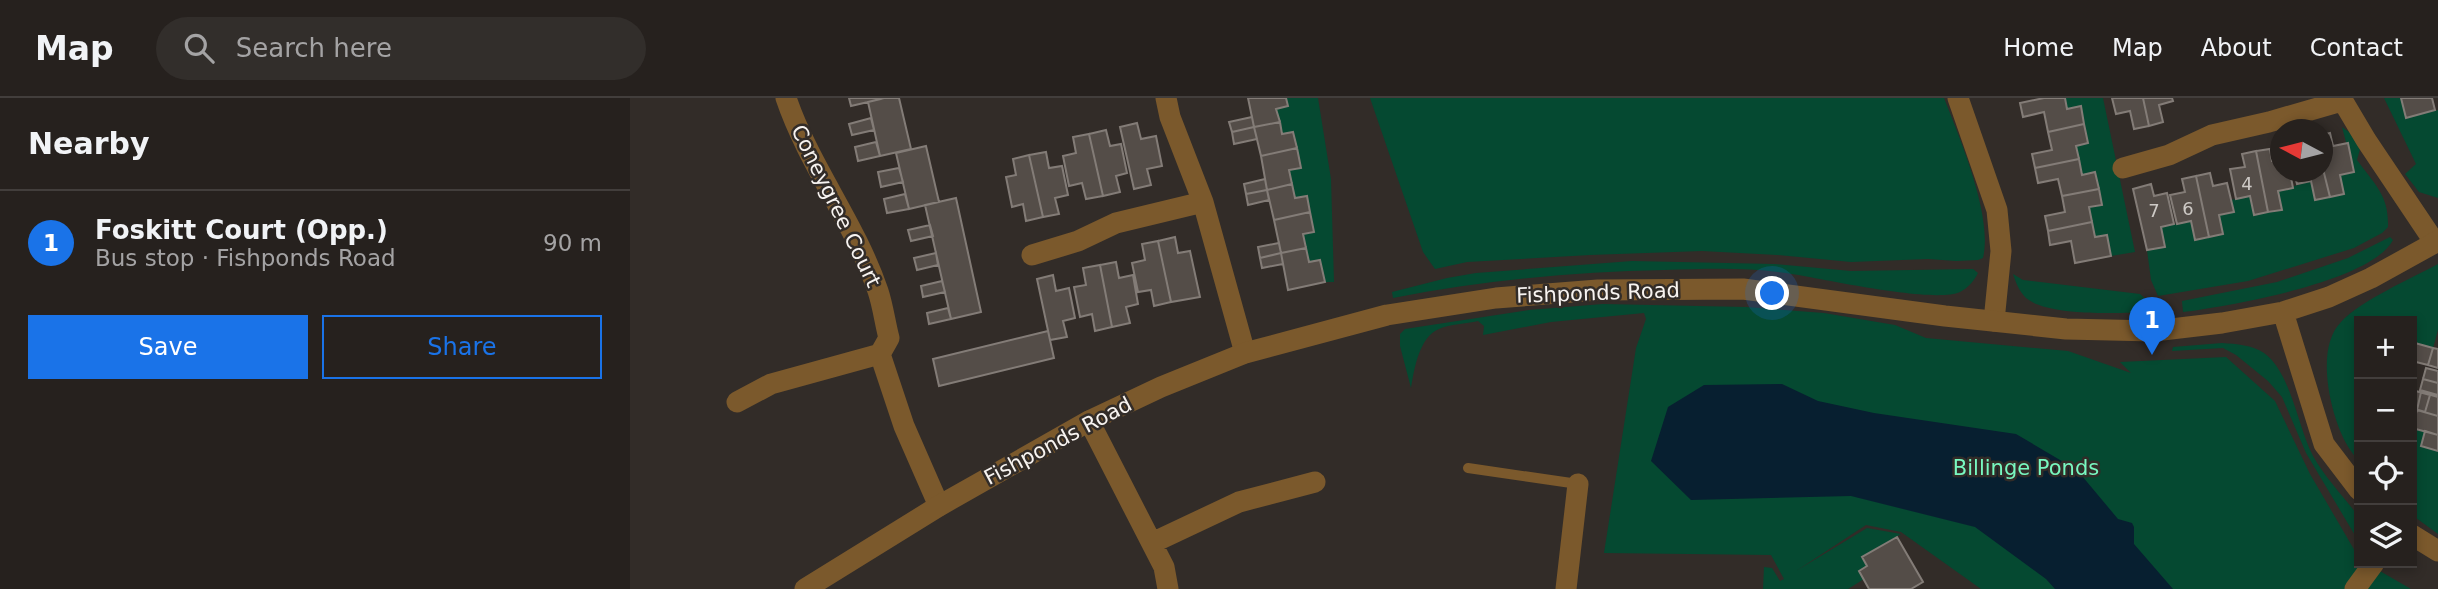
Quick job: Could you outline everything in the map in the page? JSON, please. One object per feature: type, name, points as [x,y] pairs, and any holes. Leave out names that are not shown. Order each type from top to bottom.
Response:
[{"type":"street","name":"Coneygree Court","points":[[786,98],[798,132],[862,253],[878,292],[889,338],[880,354],[904,426],[939,506]]},
{"type":"street","points":[[1166,98],[1170,117],[1203,202],[1245,353]]},
{"type":"street","points":[[1958,98],[1997,210],[2001,251],[1994,321]]},
{"type":"street","points":[[2123,168],[2169,155],[2212,135],[2269,122],[2342,99],[2366,140],[2437,242]]},
{"type":"street","points":[[1032,255],[1078,241],[1116,223],[1203,202]]},
{"type":"street","name":"Fishponds Road","points":[[805,589],[939,506],[1089,421],[1161,387],[1245,353],[1387,315],[1496,298],[1598,290],[1744,289],[1994,321],[2066,328],[2154,331],[2283,312],[2329,297],[2371,278],[2437,242]]},
{"type":"street","points":[[2283,312],[2324,444],[2354,483]]},
{"type":"street","points":[[737,402],[771,384],[880,354]]},
{"type":"street","points":[[1089,421],[1164,567],[1168,589]]},
{"type":"street","points":[[1152,543],[1239,502],[1315,482]]},
{"type":"street","points":[[1566,589],[1578,484]]},
{"type":"street","points":[[2417,538],[2438,551]]},
{"type":"street","points":[[2356,589],[2371,568]]},
{"type":"lane","points":[[1468,468],[1578,484]]},
{"type":"green space","points":[[1286,98],[1318,98],[1331,179],[1334,282],[1325,282],[1320,260],[1309,262],[1303,234],[1314,231],[1307,196],[1295,198],[1289,170],[1301,168],[1293,132],[1282,134],[1276,109],[1288,106]]},
{"type":"green space","points":[[1370,98],[1944,98],[1979,200],[1985,241],[1983,258],[1956,261],[1928,259],[1851,262],[1702,251],[1467,262],[1435,269],[1423,252]]},
{"type":"green space","points":[[2065,98],[2103,98],[2135,252],[2111,256],[2107,235],[2095,237],[2089,207],[2102,205],[2095,172],[2082,175],[2076,146],[2088,142],[2081,106],[2067,109]]},
{"type":"green space","points":[[2384,98],[2401,98],[2406,117],[2438,110],[2438,198],[2419,192],[2405,174],[2416,164]]},
{"type":"green space","points":[[2342,127],[2349,132],[2360,149],[2357,160],[2383,198],[2388,227],[2382,233],[2354,248],[2248,281],[2158,296],[2151,280],[2147,250],[2165,247],[2161,227],[2191,221],[2195,240],[2223,234],[2219,215],[2233,212],[2231,200],[2250,196],[2254,215],[2282,210],[2278,191],[2311,182],[2316,200],[2343,194],[2340,175],[2354,172]]},
{"type":"green space","points":[[2390,237],[2393,240],[2380,255],[2329,280],[2264,298],[2183,312],[2182,301],[2277,282],[2348,258]]},
{"type":"green space","points":[[1632,261],[1774,264],[1851,271],[1973,269],[1978,273],[1963,290],[1946,295],[1902,293],[1771,271],[1725,269],[1562,275],[1460,286],[1393,298],[1392,292],[1476,273]]},
{"type":"green space","points":[[2438,264],[2438,330],[2433,348],[2417,344],[2417,316],[2354,316],[2354,455],[2337,423],[2329,393],[2329,346],[2333,333],[2341,322],[2387,290]]},
{"type":"green space","points":[[2013,274],[2023,280],[2140,294],[2150,303],[2150,312],[2085,312],[2051,308],[2026,298]]},
{"type":"green space","name":"Billinge Ponds","points":[[1603,304],[1746,307],[1824,313],[1895,325],[1926,338],[2068,351],[2131,373],[2120,362],[2226,357],[2275,401],[2310,474],[2354,549],[2354,568],[2375,568],[2411,589],[1981,589],[1901,532],[1866,525],[1796,571],[1867,528],[1901,534],[1862,557],[1867,566],[1859,571],[1864,579],[1848,589],[1763,589],[1764,567],[1772,568],[1780,581],[1784,579],[1771,555],[1604,553],[1636,348],[1646,319],[1644,313],[1551,322],[1483,335],[1484,326],[1478,321],[1443,327],[1432,333],[1422,346],[1411,388],[1400,346],[1400,334],[1405,329],[1529,310]]},
{"type":"green space","points":[[2239,344],[2264,353],[2273,362],[2287,387],[2313,456],[2354,511],[2354,534],[2306,453],[2282,397],[2268,381],[2223,348],[2172,351],[2173,347]]},
{"type":"green space","points":[[2417,429],[2425,431],[2421,446],[2438,451],[2438,534],[2417,519]]},
{"type":"water","points":[[1782,384],[1818,401],[1874,413],[2016,434],[2077,470],[2118,519],[2132,523],[2134,544],[2173,589],[2055,589],[2046,579],[1975,527],[1851,496],[1691,500],[1651,461],[1668,407],[1704,385]]},
{"type":"building","points":[[849,98],[881,98],[881,99],[851,106]]},
{"type":"building","points":[[899,98],[911,149],[880,156],[868,102]]},
{"type":"building","points":[[1248,98],[1286,98],[1288,106],[1276,109],[1280,122],[1254,127]]},
{"type":"building","points":[[2044,98],[2065,98],[2067,109],[2081,106],[2084,124],[2048,132],[2044,112],[2023,117],[2020,103]]},
{"type":"building","points":[[2112,98],[2143,98],[2149,126],[2134,129],[2130,111],[2116,114]]},
{"type":"building","points":[[2143,98],[2172,98],[2173,101],[2159,105],[2163,122],[2149,126]]},
{"type":"building","points":[[2401,98],[2432,98],[2435,110],[2406,118]]},
{"type":"building","points":[[1252,117],[1254,127],[1232,132],[1229,122]]},
{"type":"building","points":[[871,118],[874,130],[852,135],[849,124]]},
{"type":"building","points":[[1280,122],[1282,134],[1293,132],[1297,148],[1261,156],[1254,127]]},
{"type":"building","points":[[1137,123],[1141,139],[1156,136],[1162,166],[1147,169],[1151,185],[1134,189],[1120,127]]},
{"type":"building","points":[[2084,124],[2088,143],[2076,146],[2079,159],[2035,168],[2032,154],[2052,150],[2048,132]]},
{"type":"building","points":[[1254,127],[1257,139],[1234,144],[1232,132]]},
{"type":"building","points":[[1106,130],[1110,146],[1121,144],[1127,173],[1116,176],[1120,192],[1103,196],[1089,134]]},
{"type":"building","points":[[1089,134],[1103,196],[1086,199],[1082,183],[1069,186],[1063,156],[1076,153],[1073,137]]},
{"type":"building","points":[[876,142],[880,156],[858,161],[855,147]]},
{"type":"building","points":[[2348,143],[2354,172],[2340,175],[2344,194],[2330,197],[2326,182],[2333,182],[2333,146]]},
{"type":"building","points":[[926,146],[939,202],[909,209],[896,153]]},
{"type":"building","points":[[1297,148],[1301,168],[1289,170],[1292,184],[1267,190],[1261,156]]},
{"type":"building","points":[[2270,149],[2270,182],[2292,182],[2293,188],[2278,191],[2282,210],[2268,212],[2256,151]]},
{"type":"building","points":[[2256,151],[2268,212],[2254,215],[2250,196],[2236,199],[2230,169],[2245,167],[2242,154]]},
{"type":"building","points":[[1046,152],[1049,168],[1062,166],[1068,195],[1055,198],[1059,214],[1043,217],[1029,155]]},
{"type":"building","points":[[1029,155],[1043,217],[1026,221],[1023,204],[1012,207],[1006,177],[1016,175],[1013,159]]},
{"type":"building","points":[[2079,159],[2082,175],[2095,172],[2099,189],[2062,196],[2058,179],[2038,183],[2035,168]]},
{"type":"building","points":[[899,168],[903,182],[881,187],[878,172]]},
{"type":"building","points":[[2210,173],[2213,186],[2227,183],[2234,212],[2219,215],[2223,234],[2209,237],[2196,176]]},
{"type":"building","points":[[2196,176],[2209,237],[2195,240],[2191,221],[2177,224],[2170,195],[2185,192],[2182,179]]},
{"type":"building","points":[[1265,179],[1267,190],[1246,194],[1244,184]]},
{"type":"building","points":[[2311,182],[2326,182],[2330,197],[2315,200]]},
{"type":"building","points":[[1292,184],[1295,198],[1307,196],[1310,212],[1274,220],[1267,190]]},
{"type":"building","points":[[2151,184],[2154,196],[2167,193],[2174,224],[2161,227],[2165,247],[2147,250],[2133,189]]},
{"type":"building","points":[[2099,189],[2102,205],[2089,207],[2092,222],[2048,231],[2045,216],[2065,212],[2062,196]]},
{"type":"building","points":[[1267,190],[1269,200],[1248,205],[1246,194]]},
{"type":"building","points":[[905,194],[909,209],[887,213],[884,199]]},
{"type":"building","points":[[956,198],[981,312],[951,319],[925,205]]},
{"type":"building","points":[[1310,212],[1314,232],[1303,234],[1306,248],[1281,253],[1274,220]]},
{"type":"building","points":[[2092,222],[2095,237],[2107,235],[2111,256],[2075,263],[2071,241],[2050,245],[2048,231]]},
{"type":"building","points":[[930,225],[933,236],[911,241],[908,230]]},
{"type":"building","points":[[1175,237],[1178,253],[1190,251],[1200,297],[1171,302],[1158,241]]},
{"type":"building","points":[[1158,241],[1171,302],[1154,306],[1151,290],[1138,292],[1132,263],[1145,260],[1142,244]]},
{"type":"building","points":[[1279,243],[1281,253],[1260,258],[1258,247]]},
{"type":"building","points":[[1306,248],[1309,262],[1320,260],[1325,282],[1288,290],[1281,253]]},
{"type":"building","points":[[936,253],[938,265],[917,270],[914,258]]},
{"type":"building","points":[[1281,253],[1283,264],[1262,268],[1260,258]]},
{"type":"building","points":[[1116,262],[1119,278],[1133,275],[1138,304],[1126,307],[1130,323],[1112,327],[1100,265]]},
{"type":"building","points":[[1100,265],[1112,327],[1095,331],[1092,314],[1080,317],[1074,287],[1086,285],[1083,268]]},
{"type":"building","points":[[1053,275],[1056,291],[1069,288],[1075,318],[1063,321],[1067,337],[1050,340],[1037,279]]},
{"type":"building","points":[[942,281],[945,292],[923,297],[921,286]]},
{"type":"building","points":[[948,308],[951,319],[929,324],[927,313]]},
{"type":"building","points":[[1048,331],[1054,358],[939,386],[933,359]]},
{"type":"building","points":[[2417,344],[2433,348],[2428,365],[2417,362]]},
{"type":"building","points":[[2433,348],[2438,349],[2438,368],[2428,365]]},
{"type":"building","points":[[2426,368],[2438,371],[2438,383],[2423,379]]},
{"type":"building","points":[[2423,379],[2438,383],[2438,395],[2420,390]]},
{"type":"building","points":[[2417,391],[2430,395],[2425,412],[2417,410]]},
{"type":"building","points":[[2421,392],[2438,397],[2438,416],[2417,410]]},
{"type":"building","points":[[2417,410],[2438,416],[2438,435],[2417,429]]},
{"type":"building","points":[[2425,431],[2438,435],[2438,451],[2421,446]]},
{"type":"building","points":[[1897,537],[1923,582],[1911,589],[1869,589],[1859,571],[1867,566],[1862,557]]},
{"type":"place","name":"Foskitt Court (Opp.)","points":[[2152,355]]}]
